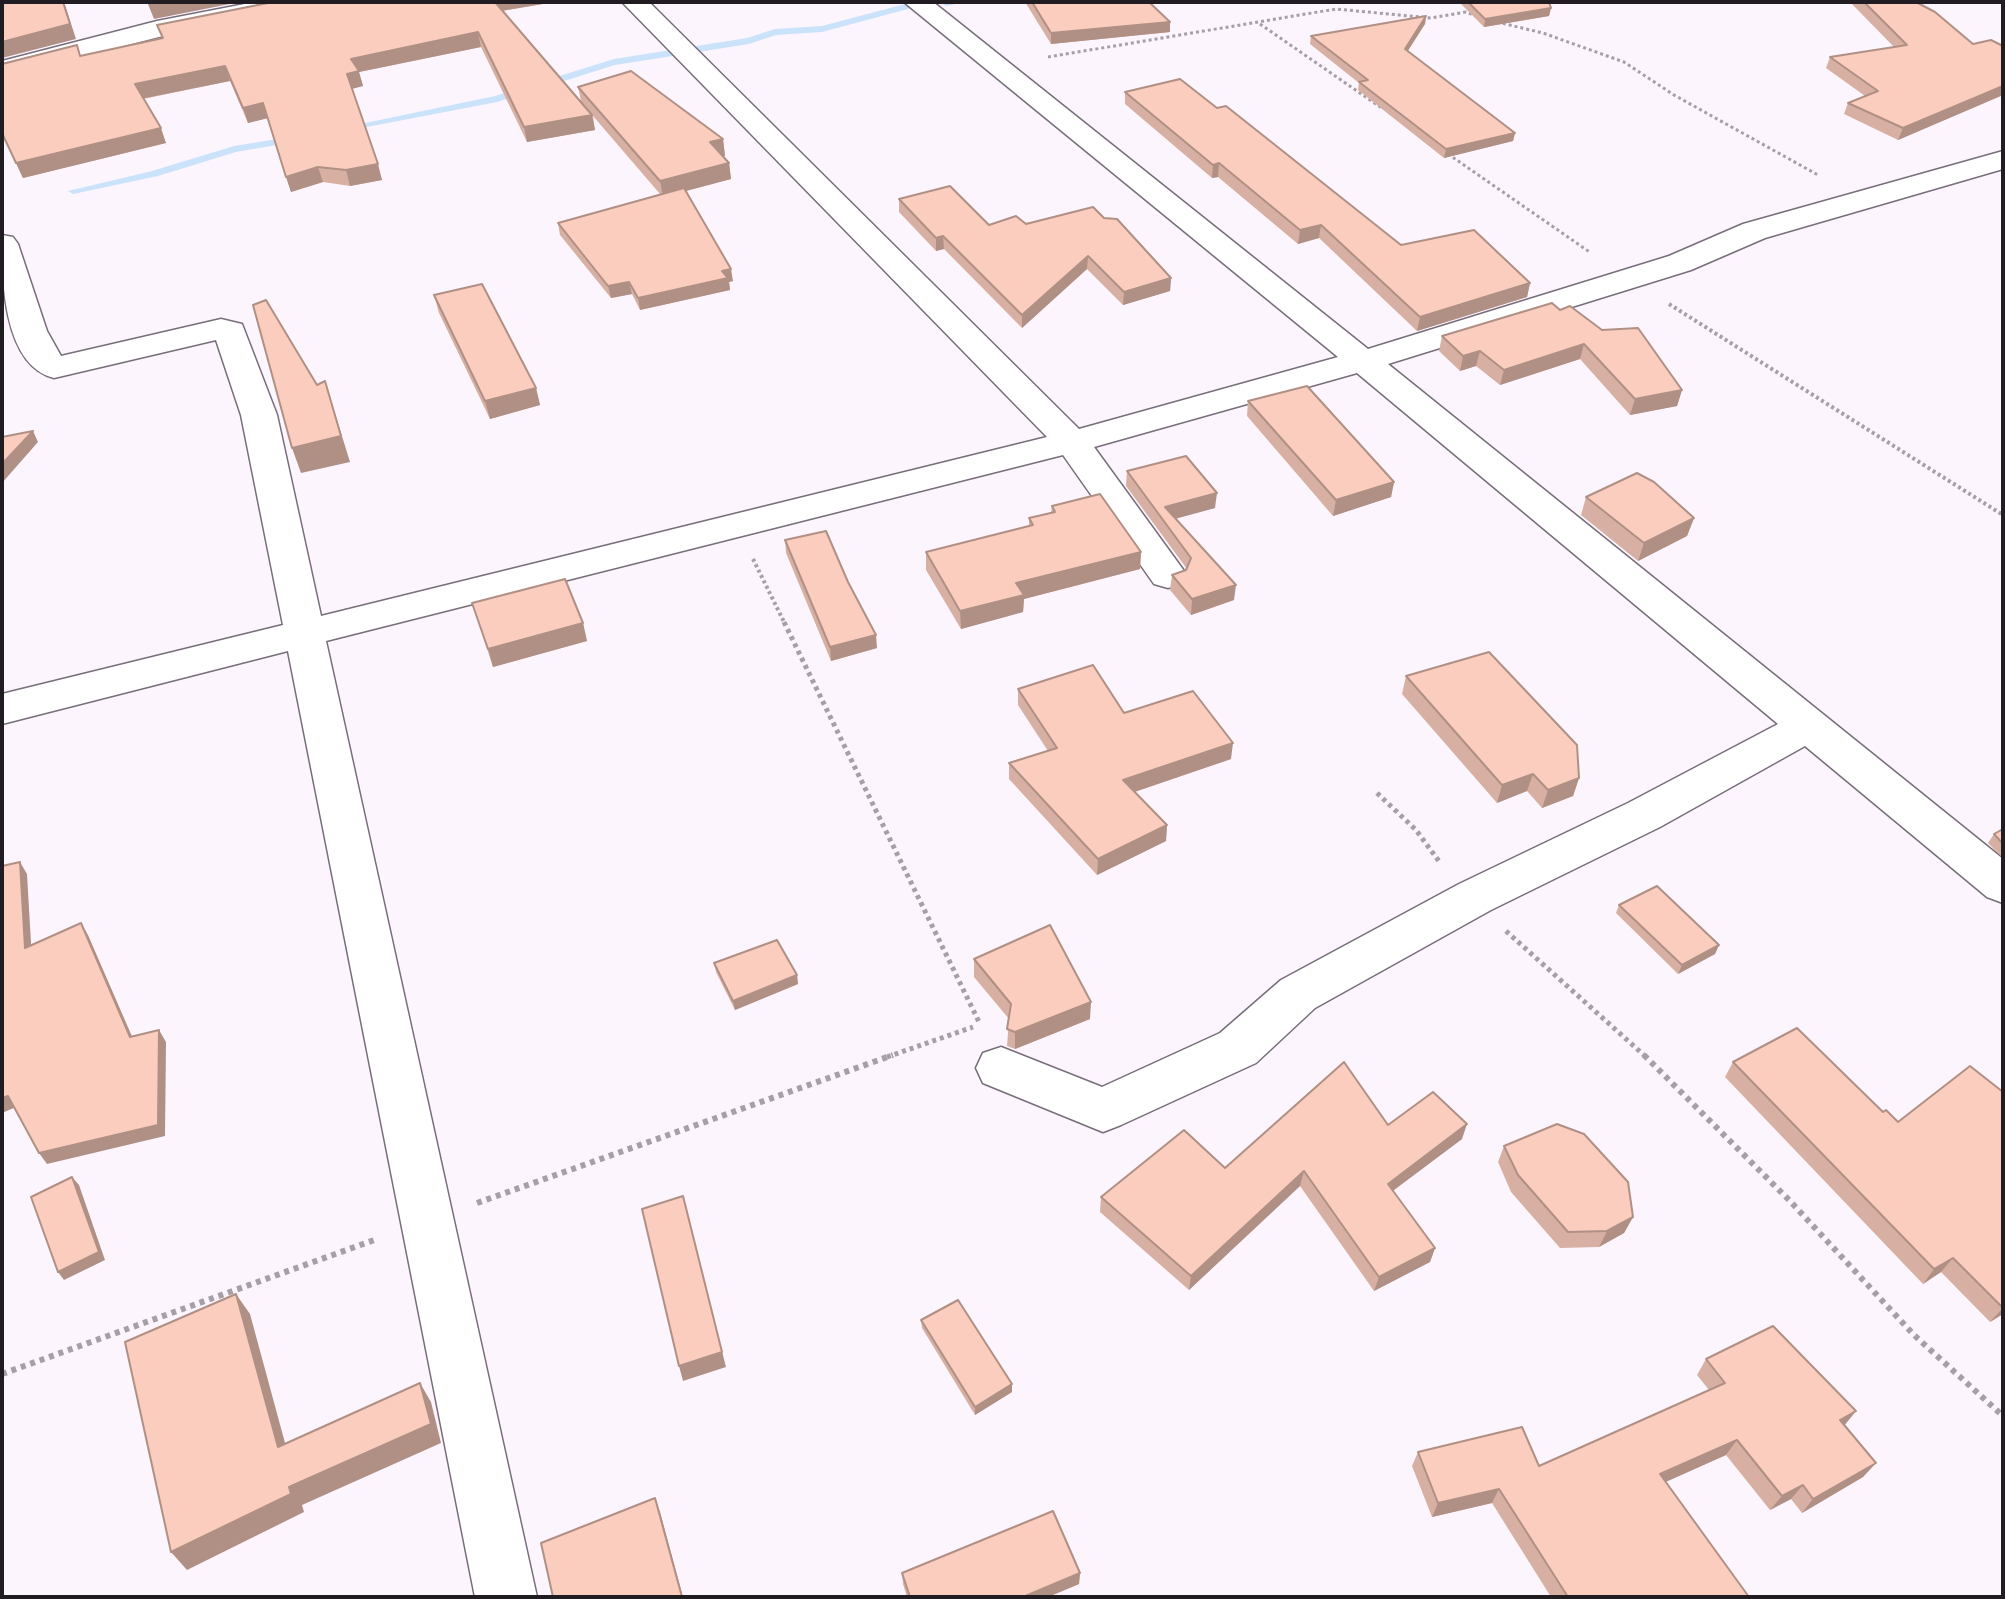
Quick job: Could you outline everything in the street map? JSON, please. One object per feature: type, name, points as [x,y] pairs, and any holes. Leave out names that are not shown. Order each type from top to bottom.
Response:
[{"type":"street","points":[[2,69],[157,29],[294,2]]},
{"type":"street","points":[[635,2],[1072,442],[1168,575]]},
{"type":"street","points":[[917,2],[1363,361],[2003,885]]},
{"type":"street","points":[[2,709],[1072,442],[1363,361],[1680,263],[1754,231],[2003,160]]},
{"type":"street","points":[[2,244],[35,340],[47,365],[54,368],[65,369],[221,329],[230,331],[259,415],[430,1220],[506,1597]]},
{"type":"street","points":[[1001,1068],[1103,1110],[1238,1048],[1298,994],[1475,897],[1644,815],[1808,726]]},
{"type":"path","points":[[996,66],[1260,24],[1297,13],[1336,9],[1431,18],[1466,12],[1543,33],[1624,62],[1674,95],[1863,199]]},
{"type":"path","points":[[1260,24],[1387,112]]},
{"type":"path","points":[[1438,147],[1629,279],[2003,515]]},
{"type":"path","points":[[736,526],[1001,1068]]},
{"type":"path","points":[[1377,793],[1416,830],[1434,857],[1507,933],[1617,1029],[1790,1201],[1914,1335],[2003,1416]]},
{"type":"path","points":[[2,1374],[980,1024]]},
{"type":"building","points":[[2,2],[63,2],[70,24],[2,42]]},
{"type":"building","points":[[273,2],[495,2],[592,115],[524,127],[478,32],[351,59],[359,71],[347,74],[378,164],[346,170],[318,167],[286,177],[263,103],[243,108],[225,66],[135,84],[161,128],[16,163],[2,133],[2,64],[77,45],[80,56],[163,38],[157,25]]},
{"type":"building","points":[[1032,2],[1149,2],[1170,22],[1051,33]]},
{"type":"building","points":[[1468,2],[1549,2],[1551,8],[1485,19]]},
{"type":"building","points":[[1864,2],[1916,2],[1935,12],[1973,44],[1991,40],[2003,46],[2003,86],[1903,128],[1848,103],[1878,91],[1830,57],[1907,45]]},
{"type":"building","points":[[1426,16],[1405,49],[1515,133],[1446,149],[1359,82],[1368,80],[1311,36]]},
{"type":"building","points":[[631,71],[723,139],[710,142],[729,163],[660,181],[578,87]]},
{"type":"building","points":[[1180,79],[1217,108],[1226,106],[1401,245],[1474,230],[1530,283],[1420,317],[1321,225],[1300,230],[1219,163],[1213,165],[1125,92]]},
{"type":"building","points":[[950,186],[989,225],[1016,216],[1026,224],[1093,207],[1104,218],[1117,219],[1171,278],[1124,292],[1088,256],[1022,315],[943,236],[936,238],[899,199]]},
{"type":"building","points":[[684,188],[731,269],[722,271],[728,278],[638,298],[629,282],[608,286],[558,223]]},
{"type":"building","points":[[482,284],[536,388],[485,401],[434,295]]},
{"type":"building","points":[[266,300],[317,385],[325,381],[341,436],[292,448],[253,305]]},
{"type":"building","points":[[1552,303],[1560,310],[1570,306],[1602,330],[1638,328],[1682,390],[1635,399],[1584,344],[1504,370],[1480,351],[1463,356],[1442,336]]},
{"type":"building","points":[[1307,386],[1394,482],[1336,500],[1248,401]]},
{"type":"building","points":[[33,431],[2,464],[2,437]]},
{"type":"building","points":[[1186,456],[1217,493],[1165,507],[1236,585],[1192,599],[1172,575],[1186,570],[1191,558],[1127,471]]},
{"type":"building","points":[[1637,473],[1654,482],[1694,518],[1644,543],[1586,497]]},
{"type":"building","points":[[1100,494],[1141,552],[1016,583],[1024,595],[960,611],[926,552],[1033,525],[1029,518],[1055,512],[1052,506]]},
{"type":"building","points":[[826,531],[876,635],[830,647],[785,540]]},
{"type":"building","points":[[565,579],[583,623],[488,649],[472,603]]},
{"type":"building","points":[[1489,652],[1577,745],[1579,778],[1548,790],[1533,774],[1502,785],[1406,676]]},
{"type":"building","points":[[1093,665],[1124,713],[1193,691],[1233,743],[1123,780],[1167,825],[1098,859],[1009,763],[1057,748],[1018,689]]},
{"type":"building","points":[[2003,829],[2003,844],[1994,834]]},
{"type":"building","points":[[20,862],[25,948],[81,923],[130,1037],[159,1030],[158,1125],[39,1153],[8,1096],[2,1098],[2,866]]},
{"type":"building","points":[[1657,886],[1719,945],[1682,965],[1619,905]]},
{"type":"building","points":[[1050,925],[1091,1002],[1015,1032],[1007,1029],[1011,1004],[974,959]]},
{"type":"building","points":[[777,940],[797,975],[733,1001],[714,963]]},
{"type":"building","points":[[1797,1028],[1883,1112],[1886,1110],[1898,1122],[1970,1066],[2003,1092],[2003,1308],[1953,1258],[1934,1269],[1733,1062]]},
{"type":"building","points":[[1344,1062],[1388,1125],[1433,1092],[1467,1124],[1388,1184],[1435,1248],[1379,1277],[1304,1171],[1191,1276],[1101,1197],[1184,1130],[1225,1168]]},
{"type":"building","points":[[1557,1124],[1584,1134],[1628,1182],[1633,1217],[1607,1231],[1568,1232],[1518,1175],[1504,1146]]},
{"type":"building","points":[[72,1177],[99,1252],[58,1272],[31,1197]]},
{"type":"building","points":[[683,1196],[722,1352],[679,1366],[642,1209]]},
{"type":"building","points":[[236,1294],[278,1447],[420,1383],[431,1424],[289,1487],[291,1494],[171,1552],[125,1342]]},
{"type":"building","points":[[958,1300],[1012,1384],[975,1407],[921,1320]]},
{"type":"building","points":[[1773,1326],[1856,1411],[1840,1420],[1876,1463],[1813,1499],[1803,1485],[1782,1496],[1737,1440],[1660,1474],[1749,1597],[1568,1597],[1499,1489],[1438,1503],[1418,1452],[1522,1427],[1539,1466],[1725,1383],[1706,1359]]},
{"type":"building","points":[[655,1498],[682,1597],[553,1597],[541,1543]]},
{"type":"building","points":[[1053,1511],[1080,1573],[1023,1597],[910,1597],[902,1573]]},
{"type":"waterway","points":[[946,3],[961,2]]},
{"type":"waterway","points":[[346,128],[497,99],[614,62],[749,41],[775,32],[822,29],[905,7]]},
{"type":"waterway","points":[[73,191],[154,174],[234,149],[296,139]]}]
